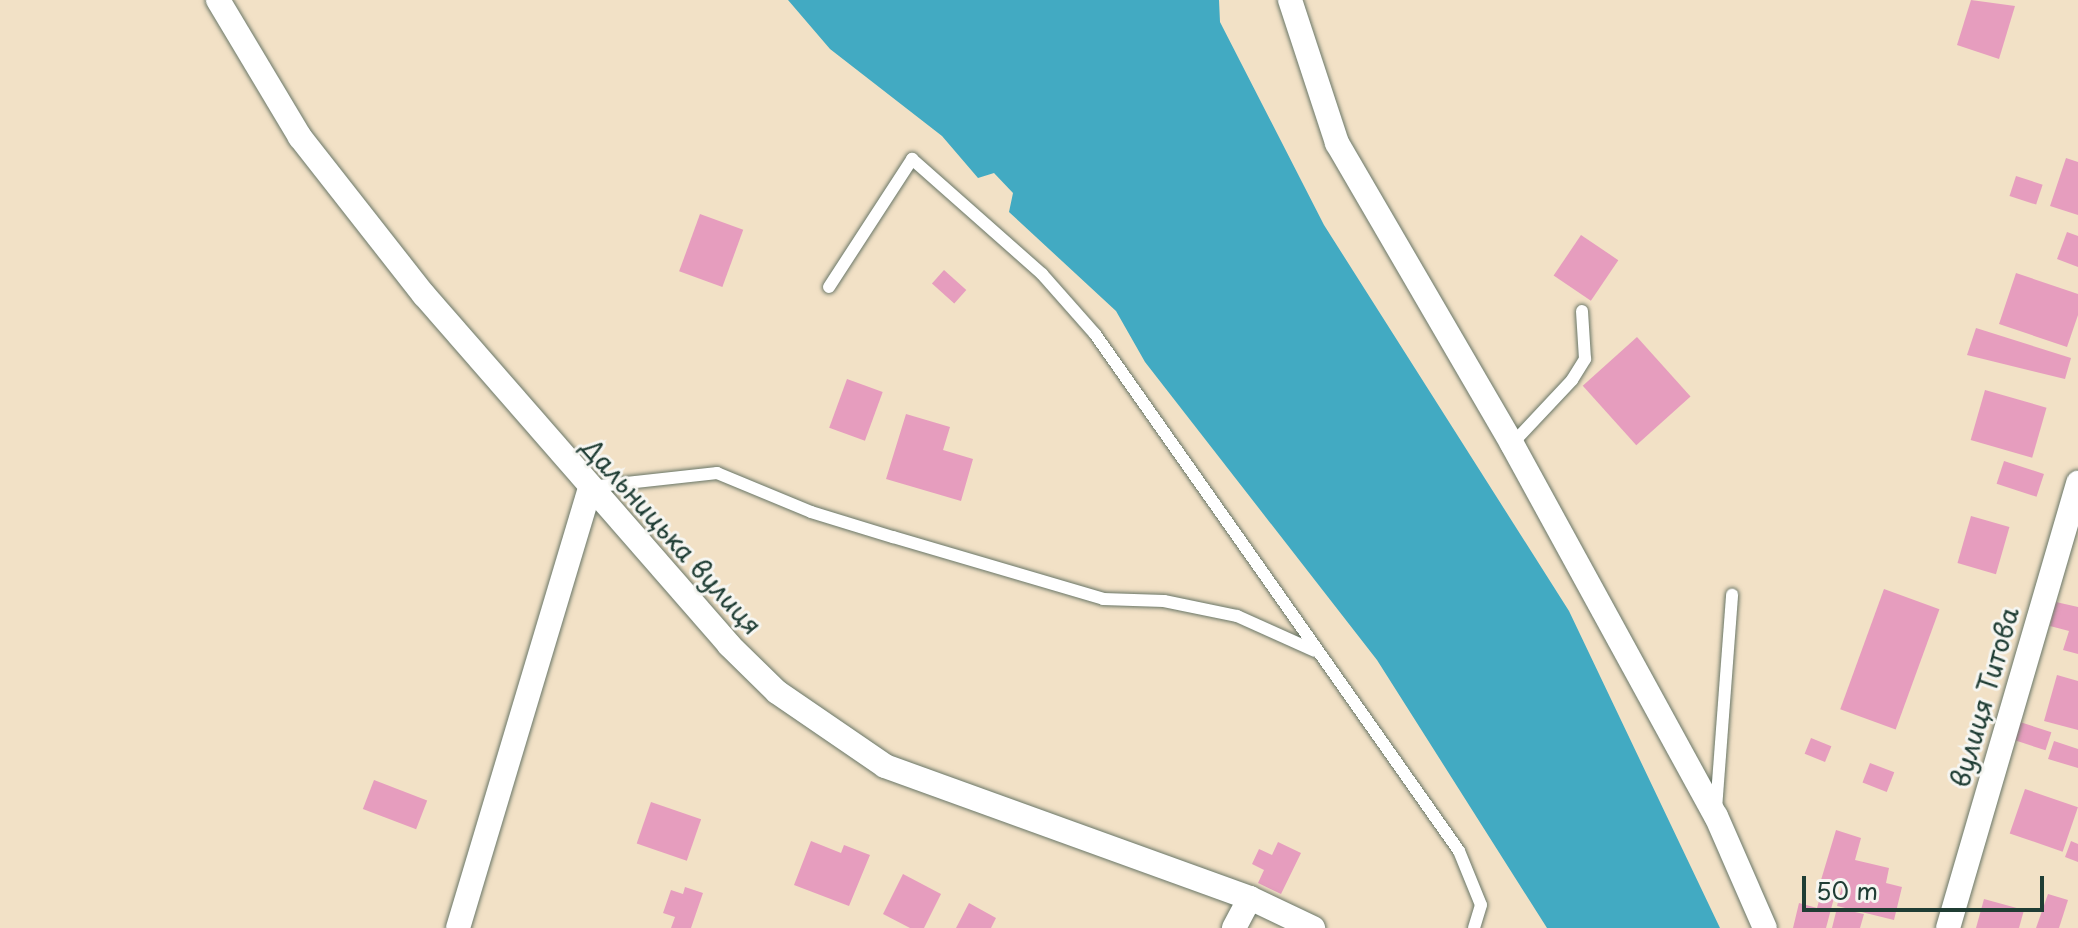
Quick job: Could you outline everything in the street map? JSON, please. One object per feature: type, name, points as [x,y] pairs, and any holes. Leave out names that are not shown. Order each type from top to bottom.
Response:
[{"type":"street","name":"Дальницька вулиця","points":[[218,0],[300,137],[424,295],[729,645],[777,692],[829,732],[885,766],[1250,898],[1313,928]]},
{"type":"street","points":[[233,25],[243,0]]},
{"type":"street","points":[[1296,3],[1337,143],[1512,444],[1716,816],[1765,928]]},
{"type":"street","name":"вулиця Титова","points":[[1948,928],[2078,483]]},
{"type":"street","points":[[458,928],[590,487]]},
{"type":"street","points":[[1234,928],[1250,898]]},
{"type":"lane","points":[[829,287],[912,159],[1042,274],[1095,334],[1459,851],[1481,905],[1474,928]]},
{"type":"lane","points":[[1512,444],[1572,380],[1585,359],[1582,311]]},
{"type":"lane","points":[[590,487],[717,473],[811,512],[1103,599],[1164,601],[1237,616],[1318,652]]},
{"type":"lane","points":[[1716,816],[1732,595]]},
{"type":"water","points":[[788,0],[1219,0],[1220,22],[1324,225],[1569,611],[1720,928],[1547,928],[1377,660],[1145,362],[1116,311],[1009,212],[1013,193],[994,173],[978,178],[942,136],[830,49]]},
{"type":"building","points":[[1971,0],[2015,6],[1999,59],[1957,45]]},
{"type":"building","points":[[2066,158],[2078,162],[2078,215],[2050,206]]},
{"type":"building","points":[[2016,176],[2043,185],[2036,205],[2010,196]]},
{"type":"building","points":[[700,214],[743,230],[722,287],[679,271]]},
{"type":"building","points":[[2067,232],[2078,236],[2078,267],[2057,259]]},
{"type":"building","points":[[1581,235],[1618,260],[1591,301],[1554,276]]},
{"type":"building","points":[[944,270],[966,290],[954,303],[932,283]]},
{"type":"building","points":[[2016,273],[2078,294],[2078,315],[2067,347],[1999,324]]},
{"type":"building","points":[[1976,328],[2071,358],[2065,379],[1967,355]]},
{"type":"building","points":[[1637,337],[1691,396],[1636,445],[1583,386]]},
{"type":"building","points":[[847,379],[883,392],[865,441],[829,428]]},
{"type":"building","points":[[1985,390],[2047,408],[2032,458],[1971,440]]},
{"type":"building","points":[[906,414],[950,427],[943,450],[973,459],[961,501],[886,479]]},
{"type":"building","points":[[2004,461],[2044,474],[2037,497],[1997,484]]},
{"type":"building","points":[[1971,516],[2009,527],[1996,574],[1957,563]]},
{"type":"building","points":[[1884,589],[1939,609],[1896,729],[1840,709]]},
{"type":"building","points":[[2056,602],[2078,607],[2078,654],[2063,650],[2069,631],[2050,626]]},
{"type":"building","points":[[2057,675],[2078,681],[2078,730],[2044,721]]},
{"type":"building","points":[[2020,722],[2051,732],[2046,750],[2014,740]]},
{"type":"building","points":[[1811,738],[1831,746],[1825,762],[1805,754]]},
{"type":"building","points":[[2054,741],[2078,749],[2078,768],[2048,759]]},
{"type":"building","points":[[1870,763],[1894,772],[1887,792],[1862,783]]},
{"type":"building","points":[[374,780],[427,800],[416,829],[363,809]]},
{"type":"building","points":[[2025,789],[2078,807],[2063,852],[2010,833]]},
{"type":"building","points":[[651,802],[701,819],[687,861],[637,844]]},
{"type":"building","points":[[1836,830],[1861,838],[1855,860],[1889,868],[1886,883],[1902,887],[1894,920],[1837,906],[1842,886],[1821,880]]},
{"type":"building","points":[[811,841],[841,853],[844,845],[870,855],[849,906],[794,885]]},
{"type":"building","points":[[2071,841],[2078,844],[2078,862],[2065,857]]},
{"type":"building","points":[[1278,842],[1301,853],[1281,894],[1258,883],[1264,870],[1252,864],[1259,849],[1272,855]]},
{"type":"building","points":[[903,874],[941,894],[924,928],[910,928],[883,914]]},
{"type":"building","points":[[685,887],[703,893],[691,928],[671,928],[675,917],[663,913],[671,890],[683,894]]},
{"type":"building","points":[[1821,894],[1834,898],[1826,928],[1793,928],[1799,903],[1817,908]]},
{"type":"building","points":[[2048,894],[2068,900],[2059,928],[2036,928]]},
{"type":"building","points":[[1984,899],[2024,910],[2019,928],[1976,928]]},
{"type":"building","points":[[969,903],[996,918],[991,928],[956,928]]},
{"type":"building","points":[[1837,908],[1864,914],[1860,928],[1832,928]]}]
